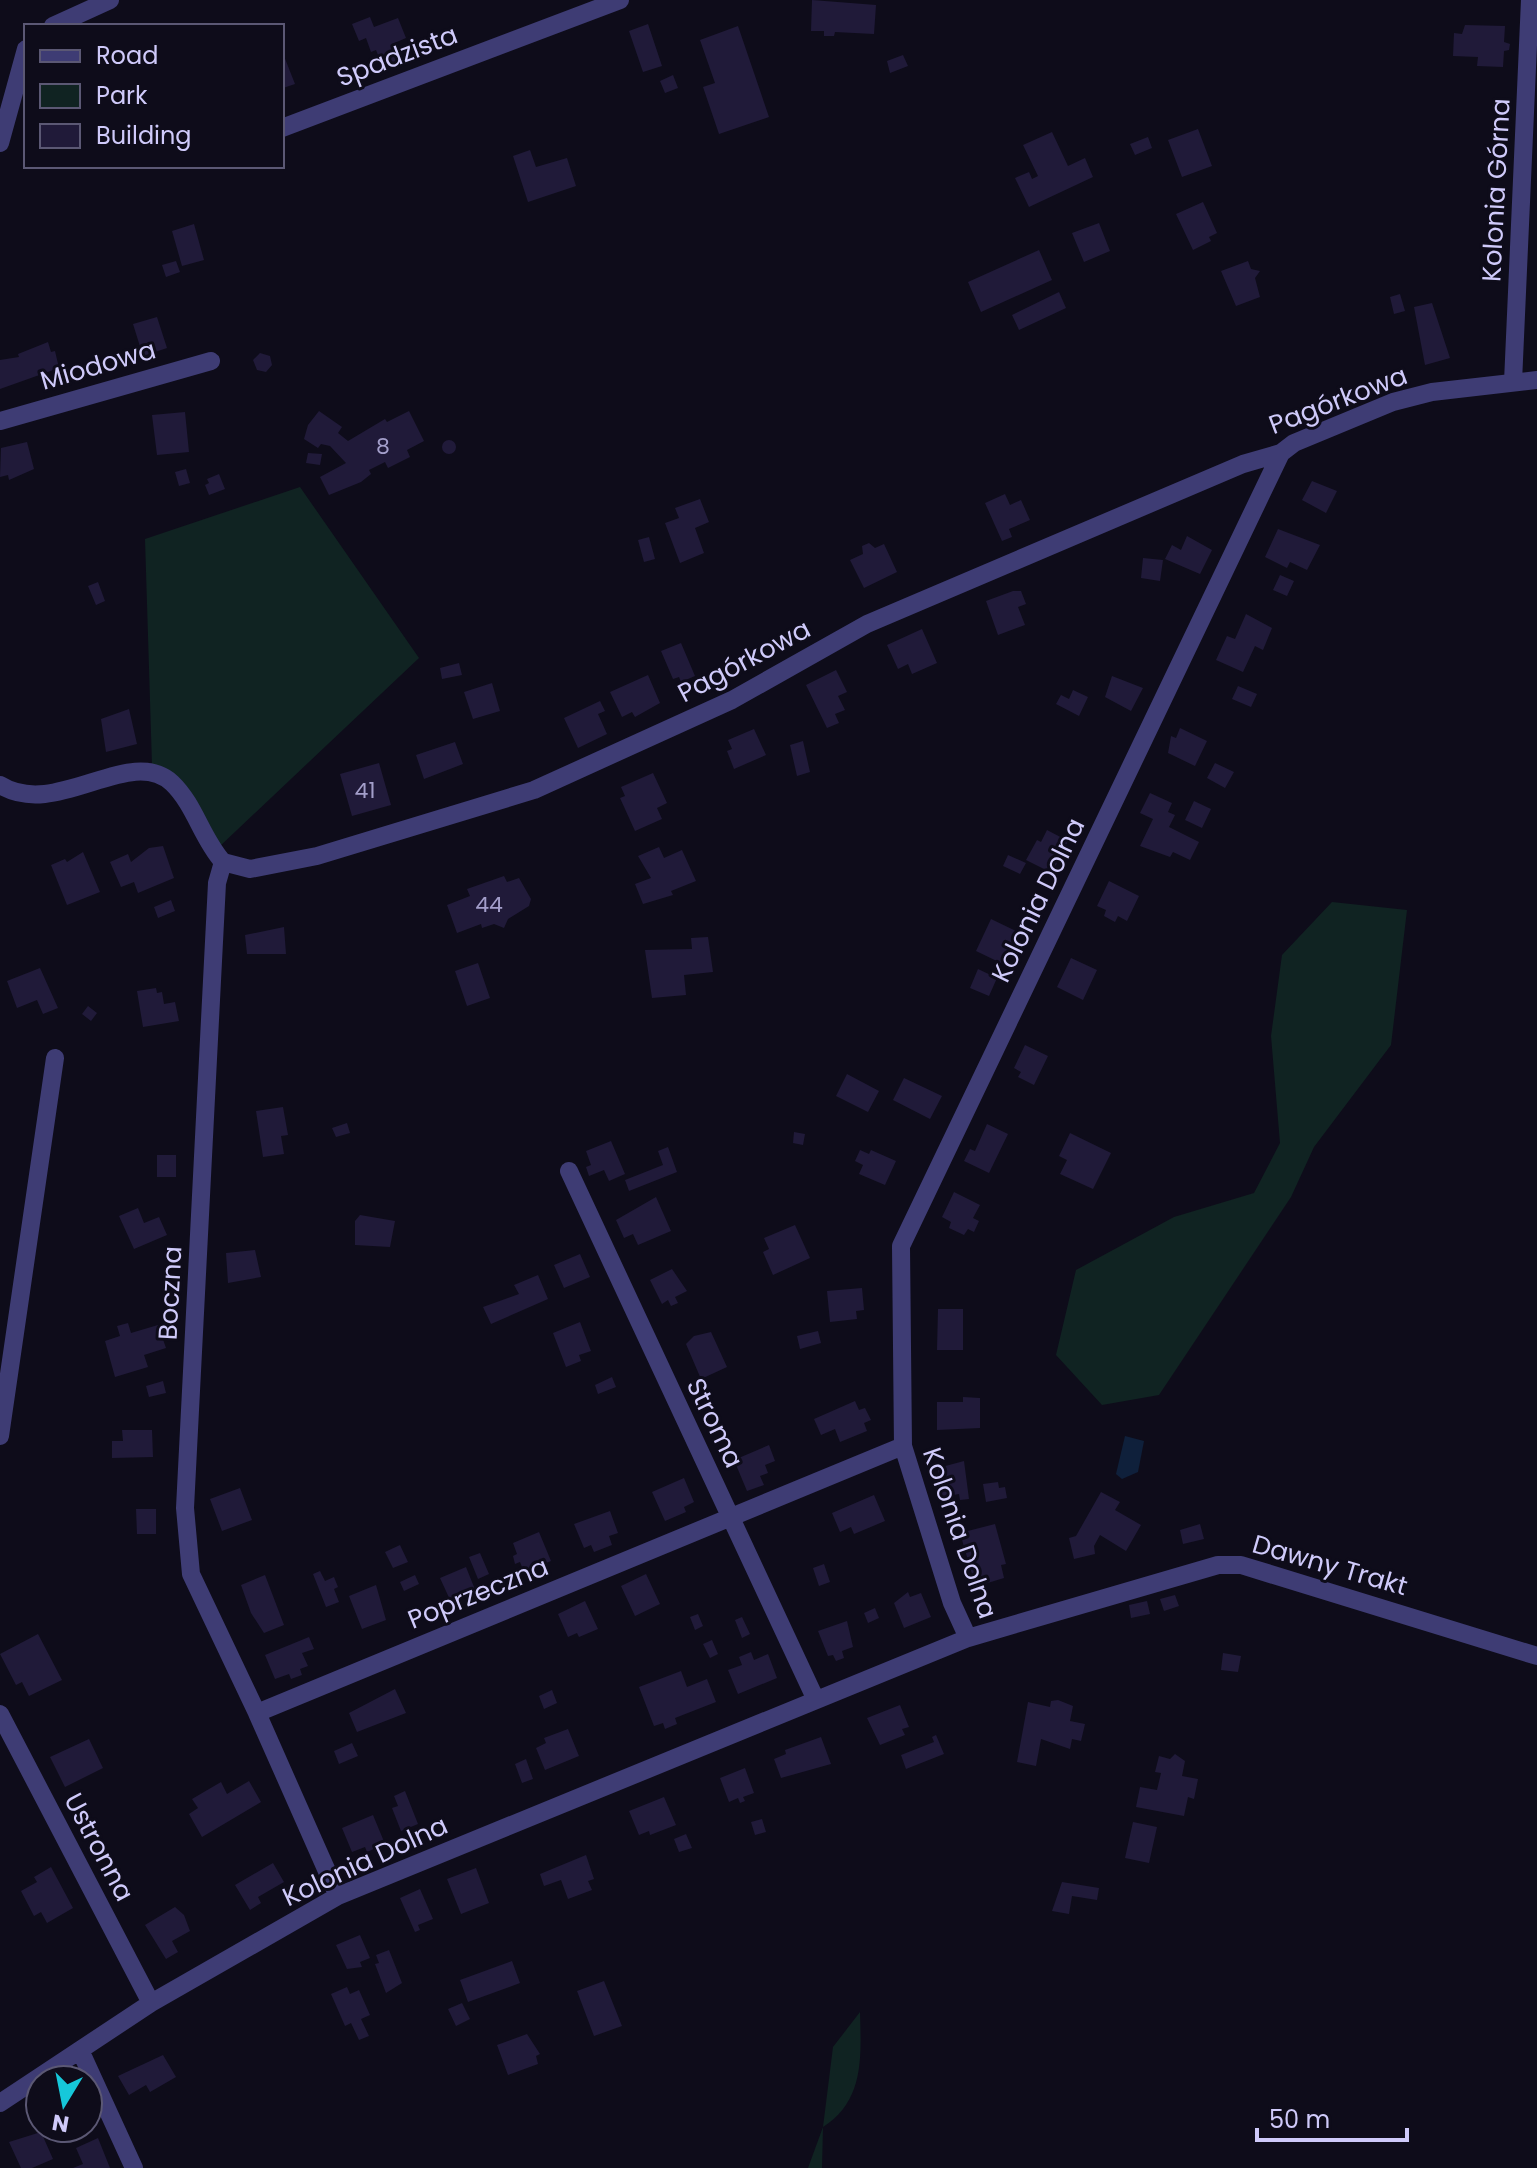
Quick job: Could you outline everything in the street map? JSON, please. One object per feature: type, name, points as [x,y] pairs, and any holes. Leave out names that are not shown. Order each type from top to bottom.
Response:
[{"type":"street","points":[[57,24],[110,0]]},
{"type":"street","name":"Spadzista","points":[[284,127],[620,0]]},
{"type":"street","name":"Kolonia Górna","points":[[1513,382],[1530,0]]},
{"type":"street","points":[[0,143],[24,56]]},
{"type":"street","name":"Miodowa","points":[[0,421],[211,361]]},
{"type":"street","name":"Pagórkowa","points":[[223,862],[250,869],[317,856],[534,790],[732,700],[867,624],[1243,464],[1281,453],[1294,443],[1393,402],[1432,392],[1537,380]]},
{"type":"street","name":"Kolonia Dolna","points":[[0,2103],[151,2003],[338,1896],[815,1698],[968,1638],[952,1603],[903,1446],[900,1260],[905,1232],[1281,453]]},
{"type":"street","points":[[0,785],[21,794],[41,796],[131,772],[161,775],[185,800],[212,850],[223,862]]},
{"type":"street","name":"Boczna","points":[[223,862],[217,883],[185,1508],[191,1574],[257,1713]]},
{"type":"street","points":[[0,1436],[55,1058]]},
{"type":"street","name":"Stroma","points":[[569,1171],[647,1343],[733,1516],[815,1698]]},
{"type":"street","name":"Poprzeczna","points":[[257,1713],[903,1446]]},
{"type":"street","name":"Dawny Trakt","points":[[968,1638],[1218,1565],[1241,1565],[1537,1656]]},
{"type":"street","points":[[257,1713],[338,1896]]},
{"type":"street","name":"Ustronna","points":[[0,1714],[151,2003]]},
{"type":"street","points":[[80,2050],[134,2168]]},
{"type":"green space","points":[[300,487],[419,658],[219,847],[152,765],[145,539]]},
{"type":"green space","points":[[1332,902],[1407,910],[1391,1045],[1314,1147],[1291,1197],[1159,1395],[1102,1405],[1056,1355],[1076,1270],[1174,1217],[1254,1193],[1280,1143],[1271,1036],[1282,955]]},
{"type":"green space","points":[[860,2012],[858,2076],[847,2104],[823,2127],[833,2047]]},
{"type":"green space","points":[[823,2127],[822,2168],[808,2168]]},
{"type":"water","points":[[1125,1436],[1144,1441],[1138,1472],[1122,1479],[1116,1474]]},
{"type":"building","points":[[812,0],[876,5],[874,34],[835,32],[834,36],[824,36],[824,31],[811,31]]},
{"type":"building","points":[[370,17],[374,27],[398,18],[406,38],[392,44],[400,64],[384,70],[376,50],[371,52],[366,38],[359,41],[352,24]]},
{"type":"building","points":[[648,24],[662,66],[643,72],[629,31]]},
{"type":"building","points":[[1465,25],[1505,26],[1504,42],[1510,44],[1509,50],[1504,51],[1503,67],[1477,66],[1478,57],[1453,56],[1454,33],[1462,34]]},
{"type":"building","points":[[738,26],[769,117],[719,134],[703,87],[715,83],[700,40]]},
{"type":"building","points":[[903,55],[908,66],[890,73],[887,61]]},
{"type":"building","points":[[284,56],[295,84],[284,88]]},
{"type":"building","points":[[673,75],[678,88],[665,93],[660,81]]},
{"type":"building","points":[[1198,129],[1212,166],[1182,177],[1168,140]]},
{"type":"building","points":[[1052,132],[1068,166],[1085,158],[1093,177],[1029,207],[1015,178],[1029,172],[1032,179],[1038,176],[1023,145]]},
{"type":"building","points":[[1148,137],[1152,148],[1135,155],[1130,144]]},
{"type":"building","points":[[530,150],[536,167],[567,158],[576,186],[528,202],[513,156]]},
{"type":"building","points":[[1203,202],[1217,233],[1209,237],[1211,241],[1193,250],[1176,214]]},
{"type":"building","points":[[1099,223],[1110,251],[1084,262],[1072,233]]},
{"type":"building","points":[[194,224],[204,260],[182,266],[172,231]]},
{"type":"building","points":[[1039,250],[1052,280],[981,312],[968,282]]},
{"type":"building","points":[[176,261],[180,272],[166,277],[162,265]]},
{"type":"building","points":[[1248,261],[1251,269],[1260,271],[1255,278],[1260,297],[1236,306],[1221,271]]},
{"type":"building","points":[[1059,292],[1066,308],[1019,330],[1012,315]]},
{"type":"building","points":[[1400,294],[1405,311],[1394,314],[1390,297]]},
{"type":"building","points":[[1432,303],[1450,358],[1425,365],[1414,307]]},
{"type":"building","points":[[157,317],[167,348],[143,356],[133,324]]},
{"type":"building","points":[[48,342],[51,352],[55,351],[59,368],[0,389],[0,360],[19,357],[18,354]]},
{"type":"building","points":[[260,353],[270,356],[272,365],[266,372],[257,370],[253,360]]},
{"type":"building","points":[[319,411],[342,427],[338,433],[348,441],[385,419],[387,422],[409,411],[424,441],[407,450],[410,457],[388,468],[385,462],[369,470],[371,474],[361,482],[329,495],[320,477],[346,463],[330,446],[321,444],[318,448],[304,439],[308,425]]},
{"type":"building","points":[[185,412],[189,452],[157,455],[152,415]]},
{"type":"building","points":[[449,440],[456,447],[449,454],[442,447]]},
{"type":"building","points":[[27,442],[34,469],[9,480],[8,475],[0,477],[1,448]]},
{"type":"building","points":[[308,453],[322,454],[320,465],[306,463]]},
{"type":"building","points":[[186,469],[190,483],[179,486],[175,472]]},
{"type":"building","points":[[219,474],[225,489],[209,495],[205,485],[209,483],[207,479]]},
{"type":"building","points":[[1312,481],[1337,491],[1326,513],[1302,500]]},
{"type":"building","points":[[1005,494],[1010,505],[1021,500],[1030,520],[1009,529],[1012,537],[1002,541],[985,503]]},
{"type":"building","points":[[700,499],[709,522],[695,528],[704,553],[680,563],[665,523],[679,518],[675,508]]},
{"type":"building","points":[[1278,529],[1320,545],[1307,570],[1290,562],[1287,568],[1265,557]]},
{"type":"building","points":[[1187,536],[1212,550],[1200,574],[1165,559],[1172,545],[1181,550]]},
{"type":"building","points":[[649,537],[655,559],[644,562],[638,540]]},
{"type":"building","points":[[869,543],[875,548],[884,544],[897,572],[864,588],[850,560],[863,554],[862,546]]},
{"type":"building","points":[[1143,558],[1163,560],[1160,581],[1141,578]]},
{"type":"building","points":[[1280,575],[1294,581],[1287,596],[1273,590]]},
{"type":"building","points":[[98,582],[105,601],[96,605],[88,586]]},
{"type":"building","points":[[1021,591],[1026,604],[1018,607],[1025,625],[998,635],[986,601]]},
{"type":"building","points":[[1246,614],[1272,628],[1263,650],[1255,646],[1243,672],[1216,660],[1227,636],[1235,639]]},
{"type":"building","points":[[922,629],[937,663],[912,674],[908,664],[898,669],[887,645]]},
{"type":"building","points":[[681,643],[695,676],[681,682],[679,677],[673,679],[661,651]]},
{"type":"building","points":[[459,663],[462,675],[442,679],[440,668]]},
{"type":"building","points":[[836,670],[847,692],[838,696],[845,710],[835,714],[839,723],[827,728],[806,685]]},
{"type":"building","points":[[648,675],[660,703],[635,717],[632,712],[622,717],[610,692]]},
{"type":"building","points":[[1112,676],[1143,688],[1131,711],[1105,697]]},
{"type":"building","points":[[492,683],[500,711],[473,719],[464,692]]},
{"type":"building","points":[[1238,686],[1257,694],[1251,707],[1232,699]]},
{"type":"building","points":[[1073,690],[1088,697],[1079,716],[1056,704],[1061,695],[1069,699]]},
{"type":"building","points":[[600,701],[605,711],[598,714],[607,734],[578,748],[564,718]]},
{"type":"building","points":[[129,709],[137,744],[106,752],[101,719]]},
{"type":"building","points":[[1180,728],[1207,741],[1195,766],[1168,753],[1171,736],[1176,738]]},
{"type":"building","points":[[754,729],[766,755],[734,769],[727,751],[732,749],[728,740]]},
{"type":"building","points":[[803,741],[810,772],[797,776],[790,745]]},
{"type":"building","points":[[455,742],[463,764],[424,779],[416,755]]},
{"type":"building","points":[[379,763],[391,805],[352,816],[340,774]]},
{"type":"building","points":[[1215,763],[1234,772],[1225,788],[1207,778]]},
{"type":"building","points":[[653,773],[667,803],[657,808],[662,819],[635,831],[620,798],[625,796],[621,787]]},
{"type":"building","points":[[1150,793],[1172,803],[1168,812],[1175,815],[1169,827],[1199,842],[1190,860],[1173,852],[1170,857],[1140,846],[1153,819],[1140,813]]},
{"type":"building","points":[[1194,801],[1211,809],[1202,828],[1185,820]]},
{"type":"building","points":[[1047,830],[1068,841],[1052,873],[1026,860],[1037,840],[1041,842]]},
{"type":"building","points":[[163,846],[174,878],[138,893],[134,882],[121,887],[110,862],[128,854],[131,862],[149,848]]},
{"type":"building","points":[[659,847],[664,858],[682,850],[696,881],[671,891],[673,895],[643,904],[635,884],[651,878],[638,856]]},
{"type":"building","points":[[83,852],[100,892],[67,905],[51,865],[65,859],[67,862]]},
{"type":"building","points":[[1008,855],[1026,863],[1020,874],[1003,866]]},
{"type":"building","points":[[504,876],[507,882],[519,878],[531,899],[529,906],[508,919],[504,928],[494,924],[482,928],[481,924],[457,933],[447,905],[470,896],[467,889]]},
{"type":"building","points":[[1109,881],[1139,896],[1127,921],[1118,916],[1115,922],[1104,916],[1106,910],[1097,906]]},
{"type":"building","points":[[171,900],[175,911],[158,918],[154,907]]},
{"type":"building","points":[[991,919],[1018,932],[1003,964],[976,951]]},
{"type":"building","points":[[284,927],[286,954],[247,954],[245,935]]},
{"type":"building","points":[[708,937],[713,972],[684,975],[686,995],[652,998],[645,950],[692,949],[691,938]]},
{"type":"building","points":[[1071,958],[1097,970],[1083,1000],[1057,987]]},
{"type":"building","points":[[478,963],[490,998],[467,1006],[455,971]]},
{"type":"building","points":[[40,968],[58,1008],[43,1014],[37,1000],[17,1008],[7,981]]},
{"type":"building","points":[[978,969],[997,978],[989,996],[970,988]]},
{"type":"building","points":[[156,988],[157,993],[162,992],[164,1004],[175,1002],[179,1021],[143,1027],[137,991]]},
{"type":"building","points":[[88,1006],[97,1013],[91,1021],[82,1014]]},
{"type":"building","points":[[1025,1045],[1048,1056],[1034,1085],[1018,1077],[1021,1072],[1014,1068]]},
{"type":"building","points":[[847,1074],[879,1091],[868,1112],[836,1096]]},
{"type":"building","points":[[904,1078],[942,1096],[930,1119],[893,1100]]},
{"type":"building","points":[[283,1107],[288,1135],[281,1136],[284,1154],[263,1157],[256,1111]]},
{"type":"building","points":[[347,1123],[350,1133],[336,1137],[332,1128]]},
{"type":"building","points":[[987,1124],[1008,1134],[989,1173],[964,1161],[970,1149],[975,1151]]},
{"type":"building","points":[[794,1132],[805,1134],[803,1145],[793,1143]]},
{"type":"building","points":[[1070,1133],[1111,1153],[1093,1189],[1060,1174],[1067,1160],[1059,1156]]},
{"type":"building","points":[[611,1141],[625,1174],[609,1181],[604,1170],[589,1176],[586,1167],[591,1165],[586,1151]]},
{"type":"building","points":[[668,1147],[677,1172],[629,1191],[625,1180],[663,1165],[658,1151]]},
{"type":"building","points":[[860,1150],[869,1154],[871,1150],[896,1161],[885,1185],[859,1174],[863,1165],[855,1161]]},
{"type":"building","points":[[157,1155],[176,1155],[176,1177],[157,1177]]},
{"type":"building","points":[[954,1192],[980,1205],[973,1218],[979,1221],[974,1232],[968,1229],[964,1235],[949,1228],[951,1222],[942,1217]]},
{"type":"building","points":[[656,1197],[671,1231],[638,1245],[633,1234],[624,1238],[616,1220]]},
{"type":"building","points":[[138,1208],[144,1223],[159,1217],[167,1235],[134,1249],[119,1216]]},
{"type":"building","points":[[360,1215],[395,1221],[390,1247],[355,1245],[355,1221]]},
{"type":"building","points":[[795,1225],[810,1258],[773,1275],[763,1252],[769,1249],[764,1238]]},
{"type":"building","points":[[255,1250],[261,1277],[228,1283],[226,1253]]},
{"type":"building","points":[[580,1254],[590,1277],[564,1288],[554,1265]]},
{"type":"building","points":[[672,1269],[687,1291],[675,1297],[678,1303],[671,1306],[668,1300],[662,1304],[650,1280]]},
{"type":"building","points":[[538,1275],[548,1299],[491,1324],[483,1307],[519,1294],[514,1285]]},
{"type":"building","points":[[862,1288],[864,1310],[856,1311],[857,1319],[830,1322],[827,1291]]},
{"type":"building","points":[[938,1309],[963,1309],[963,1350],[937,1350]]},
{"type":"building","points":[[580,1322],[591,1351],[579,1355],[581,1361],[566,1367],[553,1333]]},
{"type":"building","points":[[128,1323],[131,1333],[158,1325],[166,1348],[144,1355],[148,1367],[115,1377],[105,1341],[120,1336],[117,1326]]},
{"type":"building","points":[[818,1331],[821,1343],[800,1349],[797,1336]]},
{"type":"building","points":[[711,1332],[727,1367],[701,1379],[686,1344],[694,1336]]},
{"type":"building","points":[[612,1377],[616,1387],[598,1394],[595,1385]]},
{"type":"building","points":[[163,1381],[166,1393],[149,1397],[146,1386]]},
{"type":"building","points":[[963,1397],[980,1398],[980,1428],[937,1430],[937,1402],[963,1402]]},
{"type":"building","points":[[855,1401],[859,1410],[865,1408],[871,1420],[864,1423],[867,1431],[840,1442],[835,1429],[821,1435],[814,1419]]},
{"type":"building","points":[[122,1430],[152,1430],[153,1457],[112,1458],[112,1441],[123,1441]]},
{"type":"building","points":[[769,1445],[775,1461],[765,1465],[768,1473],[760,1476],[764,1485],[747,1491],[734,1460]]},
{"type":"building","points":[[964,1461],[969,1499],[960,1500],[959,1494],[942,1497],[938,1468]]},
{"type":"building","points":[[684,1478],[694,1502],[684,1507],[686,1512],[665,1521],[652,1492]]},
{"type":"building","points":[[998,1482],[999,1488],[1005,1487],[1007,1498],[986,1502],[983,1484]]},
{"type":"building","points":[[240,1488],[252,1520],[222,1531],[210,1499]]},
{"type":"building","points":[[1101,1492],[1120,1502],[1115,1510],[1141,1525],[1126,1551],[1100,1535],[1094,1546],[1095,1554],[1074,1559],[1069,1538],[1076,1536]]},
{"type":"building","points":[[874,1495],[885,1521],[854,1534],[851,1527],[840,1532],[832,1513]]},
{"type":"building","points":[[136,1509],[156,1509],[156,1534],[137,1534]]},
{"type":"building","points":[[610,1511],[618,1533],[609,1536],[612,1545],[594,1552],[591,1545],[584,1548],[574,1524]]},
{"type":"building","points":[[995,1524],[1006,1564],[1001,1565],[1004,1578],[981,1585],[977,1572],[972,1574],[960,1533]]},
{"type":"building","points":[[1200,1524],[1204,1539],[1183,1544],[1180,1530]]},
{"type":"building","points":[[539,1532],[551,1561],[524,1572],[520,1562],[515,1564],[513,1556],[517,1554],[513,1543]]},
{"type":"building","points":[[400,1545],[408,1562],[393,1568],[385,1552]]},
{"type":"building","points":[[480,1553],[489,1574],[478,1579],[469,1557]]},
{"type":"building","points":[[824,1564],[830,1582],[819,1586],[813,1568]]},
{"type":"building","points":[[466,1567],[476,1592],[451,1602],[440,1578]]},
{"type":"building","points":[[320,1571],[325,1581],[334,1577],[338,1587],[334,1589],[339,1602],[326,1607],[313,1574]]},
{"type":"building","points":[[646,1574],[660,1604],[635,1616],[621,1586]]},
{"type":"building","points":[[265,1575],[284,1625],[264,1633],[251,1613],[241,1585]]},
{"type":"building","points":[[415,1575],[419,1584],[404,1591],[400,1582]]},
{"type":"building","points":[[376,1585],[386,1620],[362,1629],[349,1596]]},
{"type":"building","points":[[908,1592],[910,1597],[921,1593],[931,1617],[904,1628],[894,1603]]},
{"type":"building","points":[[1175,1595],[1179,1606],[1164,1611],[1160,1599]]},
{"type":"building","points":[[585,1601],[598,1629],[579,1637],[577,1633],[568,1637],[558,1614]]},
{"type":"building","points":[[1147,1601],[1150,1614],[1131,1618],[1129,1605]]},
{"type":"building","points":[[875,1608],[879,1618],[868,1623],[864,1613]]},
{"type":"building","points":[[698,1614],[703,1626],[695,1630],[690,1617]]},
{"type":"building","points":[[742,1617],[750,1634],[742,1638],[735,1620]]},
{"type":"building","points":[[847,1621],[853,1647],[842,1651],[844,1658],[836,1661],[833,1655],[828,1656],[818,1631]]},
{"type":"building","points":[[38,1634],[62,1680],[29,1696],[22,1682],[16,1685],[0,1654]]},
{"type":"building","points":[[309,1637],[314,1649],[302,1653],[308,1666],[300,1669],[302,1675],[291,1679],[289,1674],[275,1679],[265,1655]]},
{"type":"building","points":[[712,1640],[718,1654],[710,1658],[703,1644]]},
{"type":"building","points":[[751,1652],[754,1660],[768,1654],[777,1678],[738,1694],[728,1670],[742,1665],[739,1657]]},
{"type":"building","points":[[1223,1653],[1241,1656],[1238,1672],[1221,1670]]},
{"type":"building","points":[[681,1671],[687,1687],[707,1679],[716,1702],[675,1718],[677,1724],[665,1729],[663,1723],[654,1726],[639,1687]]},
{"type":"building","points":[[395,1689],[406,1713],[357,1732],[349,1713]]},
{"type":"building","points":[[552,1690],[557,1703],[544,1709],[539,1696]]},
{"type":"building","points":[[1058,1700],[1073,1706],[1070,1721],[1085,1724],[1081,1741],[1072,1739],[1070,1749],[1041,1739],[1036,1766],[1017,1762],[1028,1702],[1050,1707],[1051,1701]]},
{"type":"building","points":[[900,1705],[909,1727],[902,1729],[905,1735],[880,1745],[867,1718]]},
{"type":"building","points":[[568,1729],[579,1756],[545,1770],[536,1748],[546,1743],[544,1738]]},
{"type":"building","points":[[936,1735],[944,1754],[906,1769],[901,1755],[934,1742],[932,1737]]},
{"type":"building","points":[[821,1737],[831,1764],[781,1778],[774,1759],[786,1754],[785,1750]]},
{"type":"building","points":[[89,1739],[103,1768],[65,1787],[50,1757]]},
{"type":"building","points":[[352,1743],[358,1756],[339,1764],[334,1751]]},
{"type":"building","points":[[1175,1754],[1185,1761],[1182,1776],[1198,1779],[1194,1799],[1188,1797],[1184,1816],[1136,1807],[1140,1787],[1157,1790],[1161,1773],[1155,1772],[1159,1756],[1170,1759]]},
{"type":"building","points":[[526,1759],[533,1779],[522,1783],[515,1764]]},
{"type":"building","points":[[745,1768],[754,1793],[743,1797],[745,1801],[740,1803],[738,1798],[729,1802],[720,1778]]},
{"type":"building","points":[[249,1781],[261,1802],[202,1837],[189,1814],[198,1808],[192,1799],[221,1782],[227,1794]]},
{"type":"building","points":[[405,1791],[418,1824],[401,1831],[392,1808],[398,1806],[394,1796]]},
{"type":"building","points":[[664,1797],[676,1825],[650,1835],[649,1831],[639,1835],[629,1811]]},
{"type":"building","points":[[373,1815],[385,1844],[367,1852],[365,1847],[352,1852],[342,1828]]},
{"type":"building","points":[[762,1819],[766,1832],[755,1835],[751,1822]]},
{"type":"building","points":[[1133,1822],[1157,1827],[1149,1863],[1125,1858]]},
{"type":"building","points":[[686,1834],[692,1848],[679,1852],[674,1839]]},
{"type":"building","points":[[586,1855],[594,1879],[588,1881],[592,1890],[568,1899],[561,1880],[544,1886],[540,1874]]},
{"type":"building","points":[[273,1863],[284,1882],[258,1897],[261,1903],[250,1910],[235,1885]]},
{"type":"building","points":[[51,1867],[73,1908],[47,1923],[41,1912],[34,1916],[21,1891],[37,1882],[34,1877]]},
{"type":"building","points":[[476,1868],[489,1903],[461,1914],[447,1879]]},
{"type":"building","points":[[1062,1882],[1099,1888],[1097,1900],[1072,1896],[1069,1914],[1052,1911]]},
{"type":"building","points":[[420,1889],[433,1919],[418,1925],[420,1930],[415,1932],[400,1898]]},
{"type":"building","points":[[175,1907],[184,1915],[190,1931],[172,1941],[178,1952],[166,1959],[145,1925]]},
{"type":"building","points":[[360,1935],[370,1958],[360,1962],[362,1967],[347,1969],[336,1945]]},
{"type":"building","points":[[389,1950],[402,1983],[386,1993],[375,1964],[379,1963],[376,1955]]},
{"type":"building","points":[[512,1961],[520,1983],[468,2002],[460,1980]]},
{"type":"building","points":[[604,1981],[622,2026],[594,2036],[577,1991]]},
{"type":"building","points":[[347,1987],[350,1994],[359,1990],[370,2015],[361,2019],[369,2036],[359,2040],[351,2023],[345,2026],[331,1994]]},
{"type":"building","points":[[462,2003],[470,2019],[456,2026],[448,2009]]},
{"type":"building","points":[[527,2034],[540,2054],[536,2056],[538,2064],[508,2075],[497,2045]]},
{"type":"building","points":[[163,2055],[176,2077],[150,2092],[146,2085],[129,2095],[118,2076]]},
{"type":"building","points":[[24,2137],[24,2144],[46,2144],[53,2159],[32,2168],[21,2168],[9,2142]]},
{"type":"building","points":[[85,2144],[100,2144],[110,2168],[73,2168],[83,2164],[76,2148]]}]
